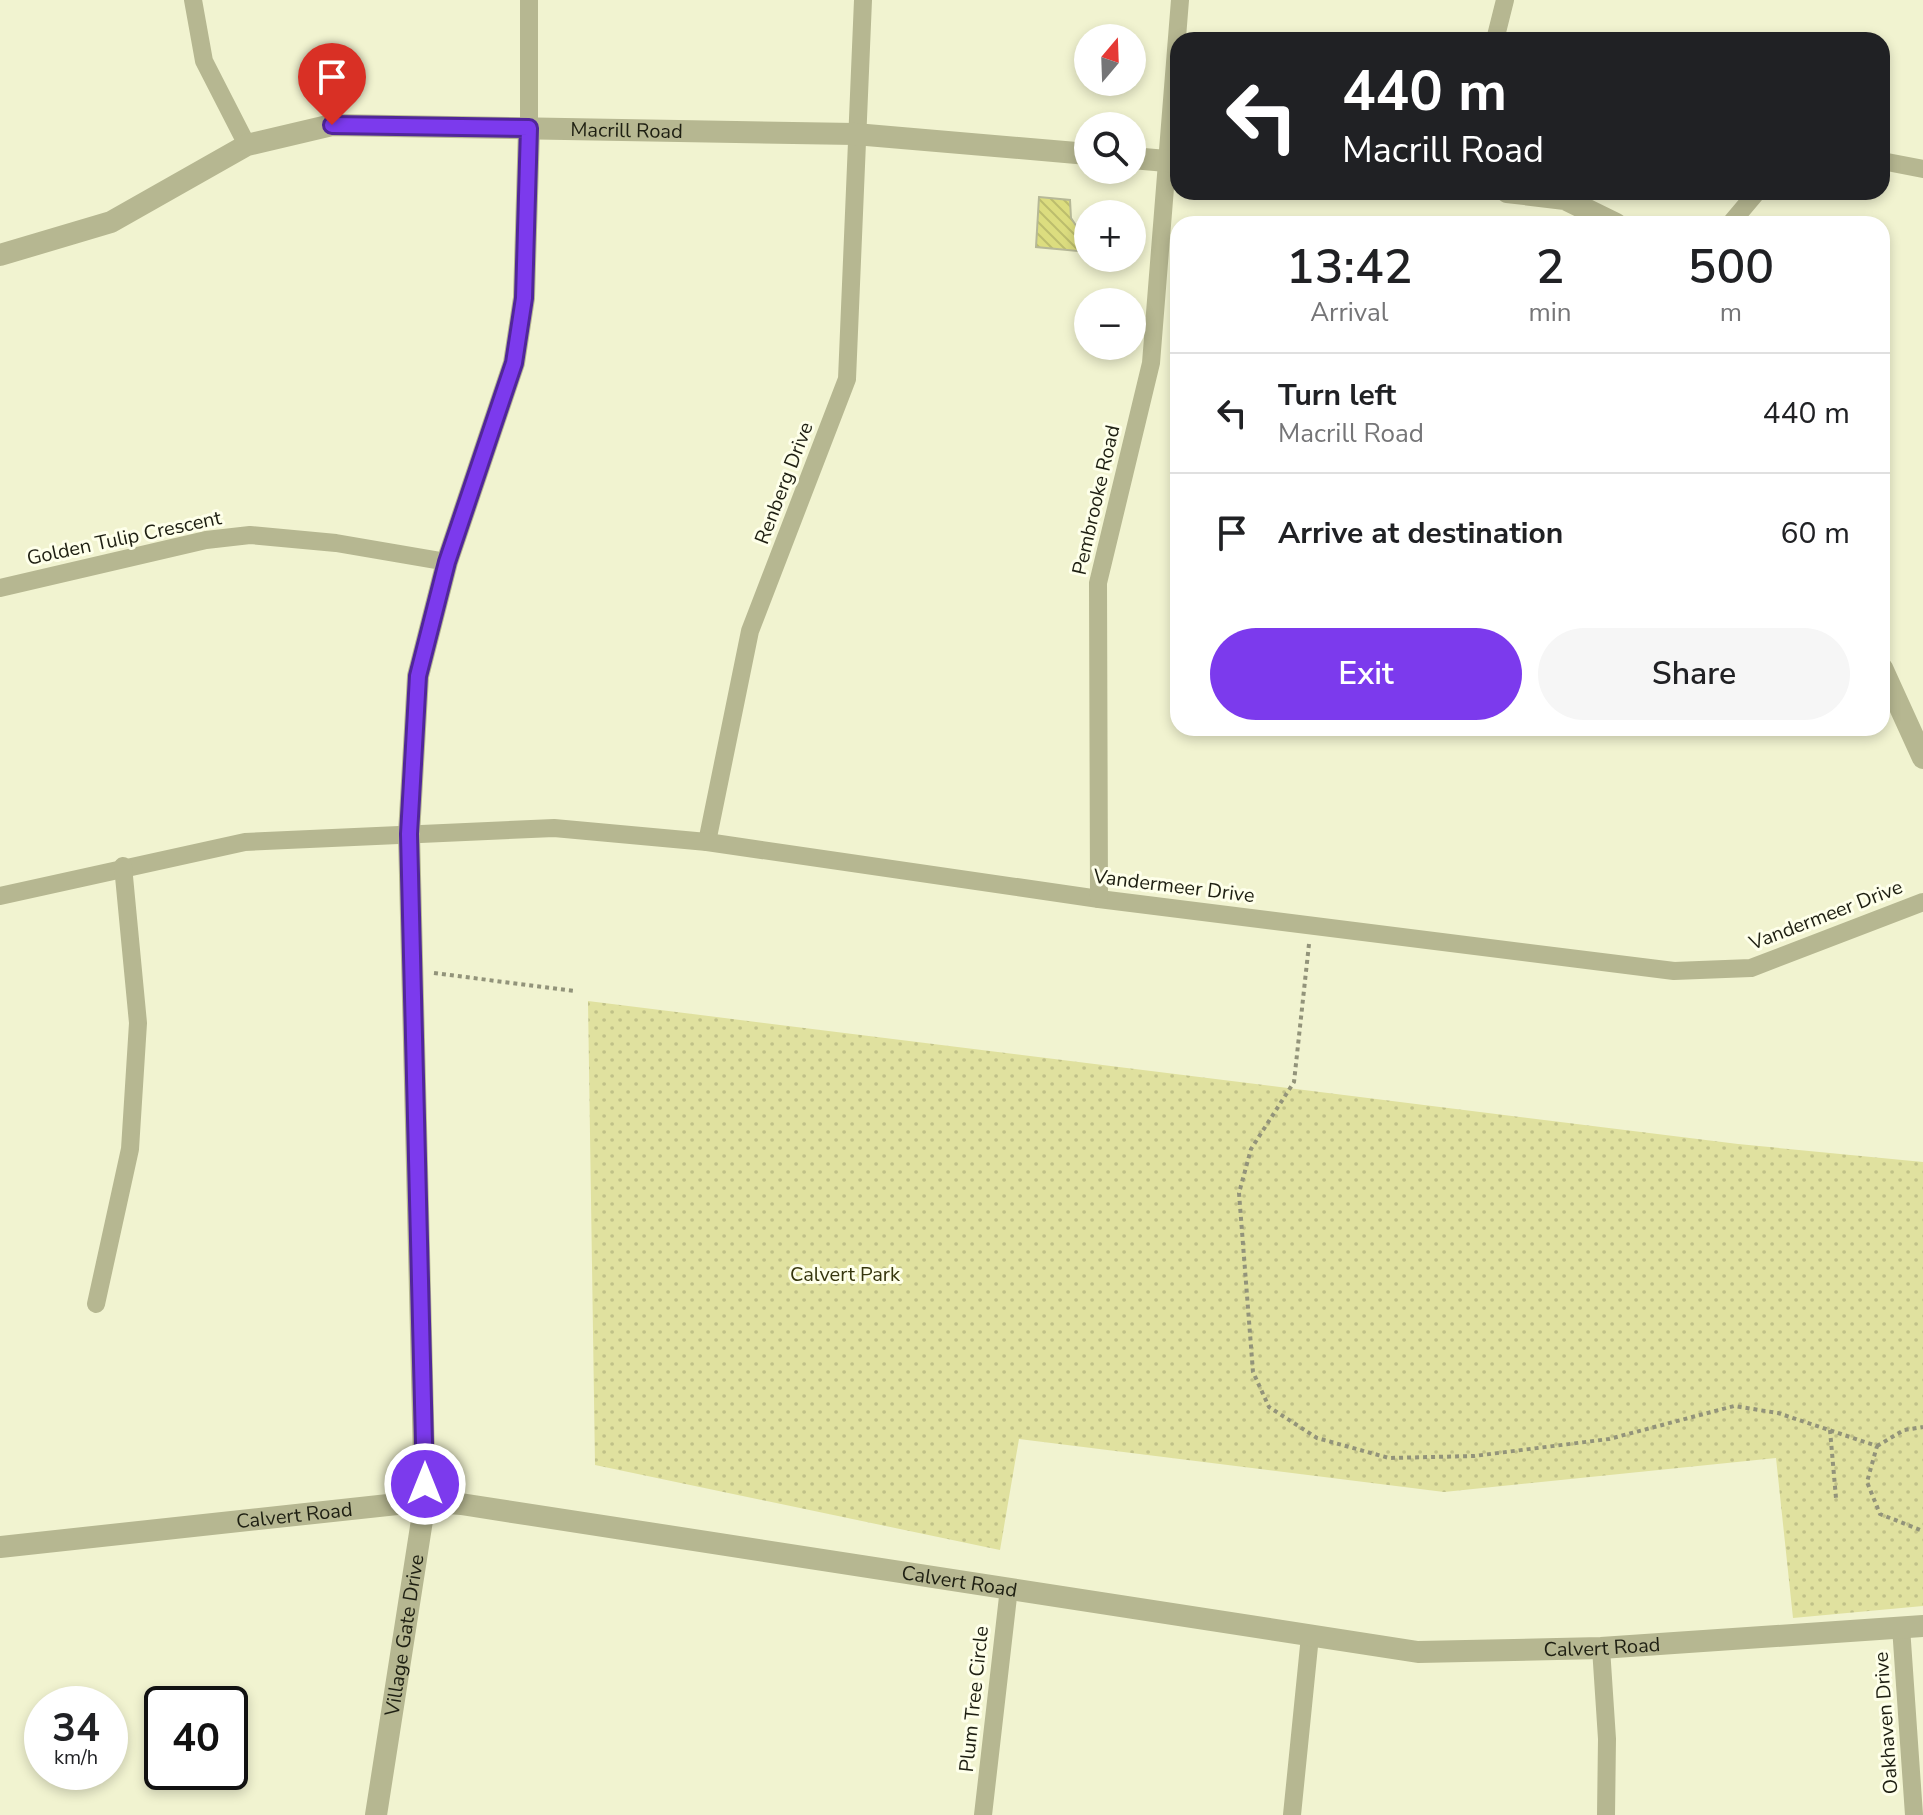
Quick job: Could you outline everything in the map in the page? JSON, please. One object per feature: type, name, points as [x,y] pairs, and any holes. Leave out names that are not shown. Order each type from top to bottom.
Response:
[{"type":"street","points":[[193,0],[204,61],[247,145]]},
{"type":"street","points":[[529,0],[529,128]]},
{"type":"street","name":"Renberg Drive","points":[[707,842],[750,631],[847,379],[863,0]]},
{"type":"street","name":"Pembrooke Road","points":[[1179,32],[1180,0]]},
{"type":"street","points":[[1497,32],[1505,0]]},
{"type":"street","name":"Macrill Road","points":[[0,255],[111,222],[247,145],[332,125],[855,134],[1074,153]]},
{"type":"street","name":"Village Gate Drive","points":[[376,1815],[425,1501],[409,834],[418,676],[447,562],[514,363],[524,298],[529,128]]},
{"type":"street","points":[[1146,159],[1170,161]]},
{"type":"street","points":[[1890,163],[1923,169]]},
{"type":"street","name":"Pembrooke Road","points":[[1099,899],[1098,583],[1151,363],[1170,189]]},
{"type":"street","points":[[1567,200],[1600,216]]},
{"type":"street","points":[[1737,216],[1750,200]]},
{"type":"street","name":"Golden Tulip Crescent","points":[[0,588],[206,540],[250,535],[336,543],[447,562]]},
{"type":"street","points":[[1890,686],[1923,758]]},
{"type":"street","name":"Vandermeer Drive","points":[[409,834],[554,828],[707,842],[1099,899],[1674,971],[1751,968],[1923,902]]},
{"type":"street","points":[[0,896],[123,866],[245,842],[409,834]]},
{"type":"street","points":[[96,1304],[130,1149],[138,1023],[123,866]]},
{"type":"street","name":"Calvert Road","points":[[0,1547],[425,1501],[1418,1652],[1601,1648],[1912,1626]]},
{"type":"street","name":"Plum Tree Circle","points":[[983,1815],[1009,1588]]},
{"type":"street","name":"Oakhaven Drive","points":[[1912,1626],[1914,1815]]},
{"type":"street","points":[[1292,1815],[1310,1636]]},
{"type":"street","points":[[1601,1648],[1607,1739],[1606,1815]]},
{"type":"path","points":[[1311,926],[1294,1082],[1251,1149],[1239,1193],[1253,1372],[1269,1407],[1317,1438],[1389,1458],[1474,1456],[1609,1439],[1734,1406],[1778,1413],[1877,1446]]},
{"type":"path","points":[[413,971],[574,991]]},
{"type":"path","points":[[1923,1427],[1904,1430],[1877,1446],[1867,1482],[1880,1514],[1923,1531]]},
{"type":"path","points":[[1830,1430],[1836,1498]]},
{"type":"green space","name":"Calvert Park","points":[[588,1001],[1738,1144],[1923,1162],[1923,1606],[1793,1618],[1776,1458],[1444,1492],[1019,1439],[1000,1550],[595,1465]]},
{"type":"building","points":[[1039,197],[1070,200],[1074,251],[1036,247]]},
{"type":"route","points":[[332,125],[529,128],[524,298],[514,363],[447,562],[418,676],[409,834],[425,1484]]}]
